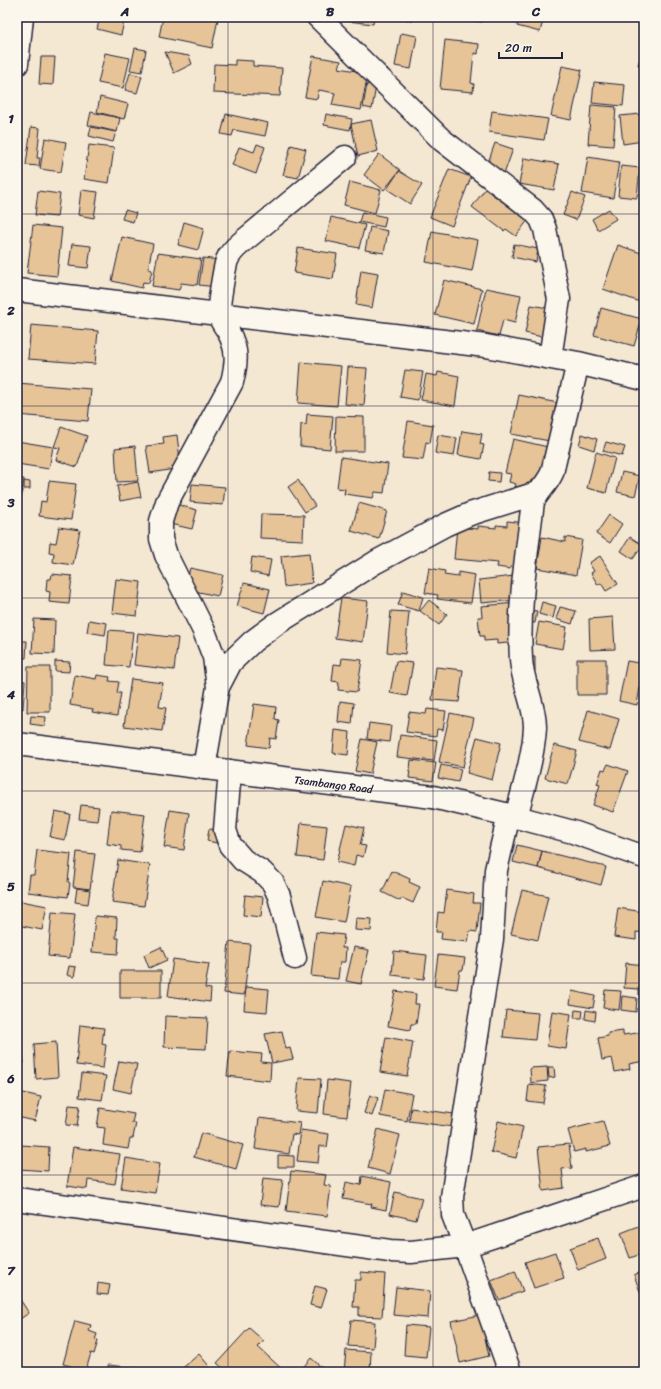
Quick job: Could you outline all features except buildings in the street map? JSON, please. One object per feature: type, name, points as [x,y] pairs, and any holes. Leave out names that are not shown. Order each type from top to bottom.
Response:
[{"type":"street","points":[[17,64],[22,17]]},
{"type":"street","points":[[318,17],[442,140],[533,210],[541,218],[545,229],[560,299],[550,358]]},
{"type":"street","points":[[204,768],[218,687],[214,658],[204,631],[166,555],[161,539],[161,520],[167,502],[232,382],[236,365],[235,348],[229,332],[218,314],[224,269],[227,259],[232,251],[345,157]]},
{"type":"street","points":[[17,290],[486,346],[578,363],[644,379]]},
{"type":"street","points":[[510,1372],[453,1215],[452,1197],[492,939],[496,870],[533,746],[535,727],[521,660],[521,625],[524,578],[533,501],[537,493],[549,481],[552,473],[578,363]]},
{"type":"street","points":[[218,687],[231,662],[253,641],[276,624],[376,562],[445,525],[470,514],[537,493]]},
{"type":"street","name":"Tsambango Road","points":[[17,744],[433,797],[573,832],[643,853]]},
{"type":"street","points":[[230,771],[225,830],[230,845],[243,860],[262,872],[273,883],[279,896],[295,958]]},
{"type":"street","points":[[17,1199],[390,1251],[411,1252],[465,1246],[644,1186]]}]
